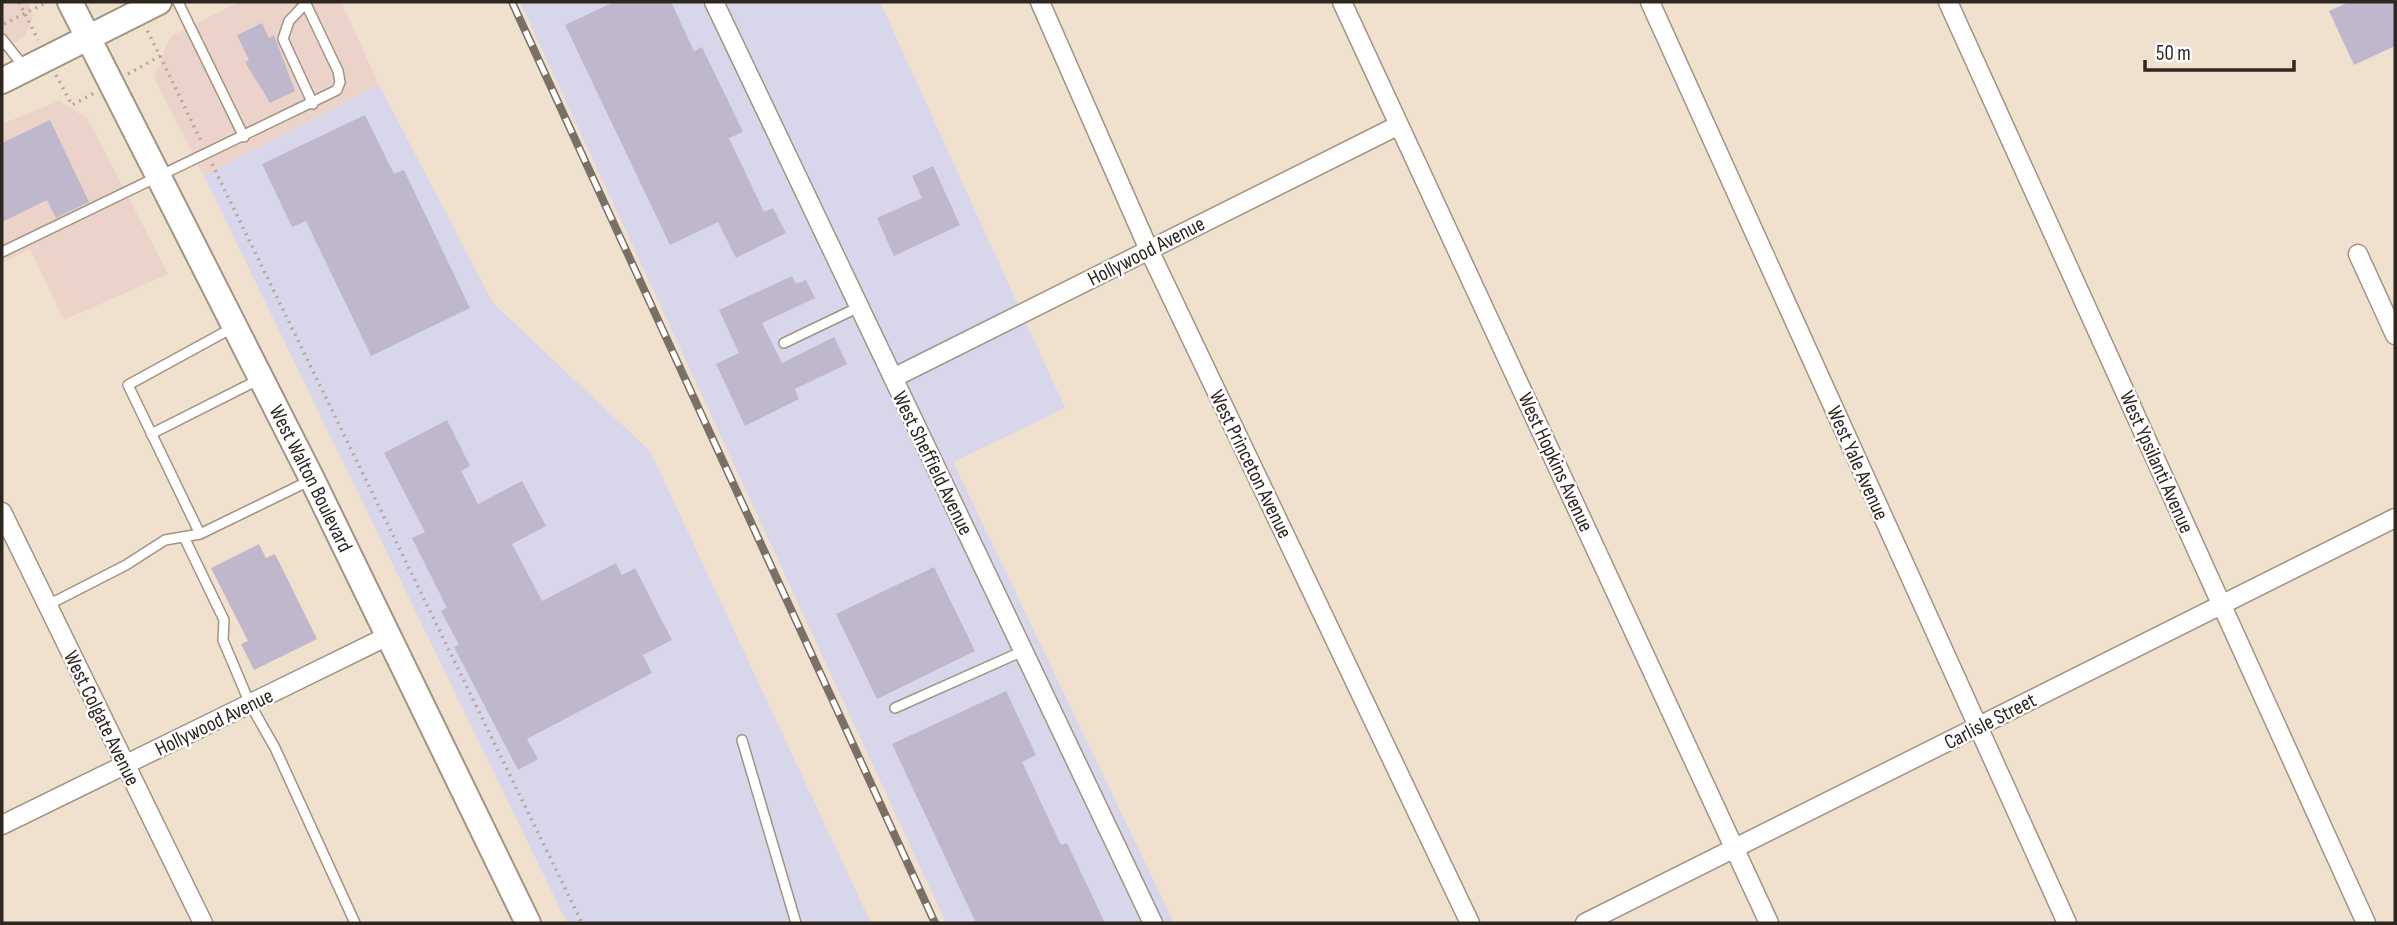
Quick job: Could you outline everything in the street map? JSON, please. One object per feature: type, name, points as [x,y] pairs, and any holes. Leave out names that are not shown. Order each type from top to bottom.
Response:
[{"type":"main road","name":"West Walton Boulevard","points":[[70,2],[236,327],[528,923]]},
{"type":"main road","points":[[2,81],[159,2]]},
{"type":"street","name":"West Sheffield Avenue","points":[[714,2],[1153,923]]},
{"type":"street","name":"West Princeton Avenue","points":[[1040,2],[1149,250],[1470,923]]},
{"type":"street","name":"West Hopkins Avenue","points":[[1342,2],[1769,923]]},
{"type":"street","name":"West Yale Avenue","points":[[1650,2],[2067,923]]},
{"type":"street","name":"West Ypsilanti Avenue","points":[[1948,2],[2367,923]]},
{"type":"street","name":"Hollywood Avenue","points":[[893,378],[1399,125]]},
{"type":"street","points":[[2358,254],[2395,335]]},
{"type":"street","name":"West Colgate Avenue","points":[[2,512],[203,923]]},
{"type":"street","name":"Carlisle Street","points":[[1585,923],[2395,518]]},
{"type":"street","name":"Hollywood Avenue","points":[[2,825],[388,636]]},
{"type":"lane","points":[[178,2],[244,137]]},
{"type":"lane","points":[[2,252],[313,104],[337,90],[340,82],[338,71],[305,2],[289,21],[283,39],[313,104]]},
{"type":"lane","points":[[2,39],[26,69]]},
{"type":"lane","points":[[784,343],[859,307]]},
{"type":"lane","points":[[200,534],[128,385],[236,327]]},
{"type":"lane","points":[[151,433],[261,378]]},
{"type":"lane","points":[[48,605],[126,565],[165,540],[200,534],[312,480]]},
{"type":"lane","points":[[184,537],[223,620],[223,640],[250,704],[275,748],[355,923]]},
{"type":"lane","points":[[895,708],[1023,650]]},
{"type":"lane","points":[[742,740],[796,923]]},
{"type":"path","points":[[19,2],[25,13]]},
{"type":"path","points":[[2,25],[47,2]]},
{"type":"path","points":[[157,49],[582,923]]},
{"type":"path","points":[[153,60],[160,57]]},
{"type":"shaded area","points":[[2,2],[28,2],[33,17],[25,35],[2,52]]},
{"type":"shaded area","points":[[239,2],[341,2],[379,85],[204,176],[154,78],[170,37]]},
{"type":"shaded area","points":[[520,2],[880,2],[1065,408],[953,462],[1174,923],[946,923]]},
{"type":"shaded area","points":[[379,85],[493,303],[650,451],[871,923],[567,923],[204,176]]},
{"type":"shaded area","points":[[59,101],[88,119],[168,274],[64,320],[30,249],[2,263],[2,124]]},
{"type":"building","points":[[614,2],[671,2],[694,51],[702,47],[743,132],[729,138],[764,212],[773,208],[786,233],[736,258],[718,222],[670,245],[565,25]]},
{"type":"building","points":[[2349,2],[2395,2],[2395,46],[2354,65],[2329,11]]},
{"type":"building","points":[[262,23],[269,38],[274,35],[295,91],[270,103],[245,62],[249,60],[237,35]]},
{"type":"building","points":[[365,115],[394,174],[404,170],[470,308],[371,356],[306,221],[292,227],[262,164]]},
{"type":"building","points":[[50,120],[89,202],[56,218],[47,200],[2,222],[2,143]]},
{"type":"building","points":[[933,166],[960,225],[894,256],[877,218],[922,198],[912,176]]},
{"type":"building","points":[[792,276],[796,284],[806,280],[815,298],[762,323],[782,363],[834,337],[847,364],[795,389],[799,399],[745,426],[716,364],[739,353],[719,310]]},
{"type":"building","points":[[447,420],[470,466],[461,471],[478,504],[522,481],[546,526],[512,544],[542,601],[616,563],[622,575],[635,568],[672,640],[643,655],[652,673],[527,739],[538,759],[518,770],[454,647],[459,645],[441,611],[447,608],[412,538],[425,532],[384,453]]},
{"type":"building","points":[[259,544],[266,558],[275,554],[317,639],[254,670],[241,644],[248,641],[211,568]]},
{"type":"building","points":[[934,567],[975,651],[877,699],[836,614]]},
{"type":"building","points":[[1006,691],[1036,755],[1022,762],[1061,845],[1067,843],[1105,923],[976,923],[892,744]]},
{"type":"railway","points":[[512,2],[935,923]]}]
